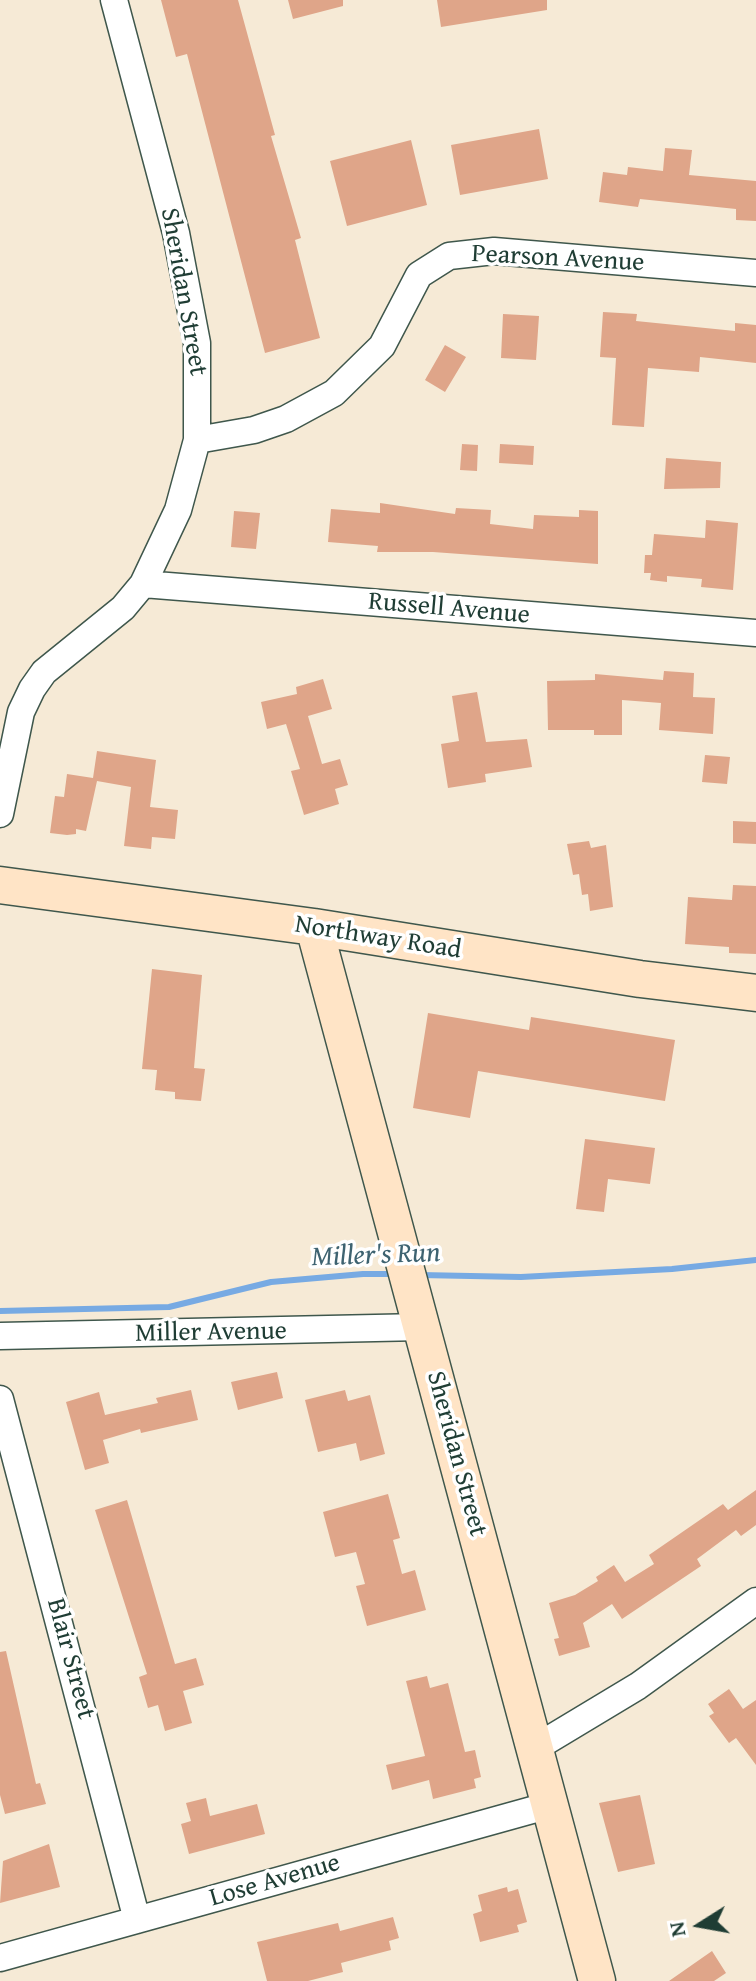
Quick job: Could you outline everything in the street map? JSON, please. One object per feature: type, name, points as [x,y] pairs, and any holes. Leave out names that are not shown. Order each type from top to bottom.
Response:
[{"type":"street","name":"Sheridan Street","points":[[0,814],[10,709],[44,672],[123,608],[143,584],[178,510],[197,440],[197,343],[176,233],[114,0]]},
{"type":"street","name":"Pearson Avenue","points":[[197,440],[254,430],[286,419],[334,393],[382,346],[419,275],[449,256],[494,251],[756,273]]},
{"type":"street","name":"Russell Avenue","points":[[143,584],[756,633]]},
{"type":"street","name":"Northway Road","points":[[0,885],[314,927],[640,979],[756,993]]},
{"type":"street","name":"Sheridan Street","points":[[314,927],[597,1981]]},
{"type":"street","name":"Miller Avenue","points":[[0,1336],[418,1312]]},
{"type":"street","name":"Blair Street","points":[[0,1399],[137,1920]]},
{"type":"street","points":[[535,1748],[626,1695],[756,1601]]},
{"type":"street","name":"Lose Avenue","points":[[0,1958],[550,1805]]},
{"type":"building","points":[[161,0],[238,0],[275,135],[271,136],[301,238],[295,240],[320,338],[265,353],[187,54],[176,57]]},
{"type":"building","points":[[288,0],[343,0],[343,6],[293,19]]},
{"type":"building","points":[[437,0],[547,0],[547,10],[441,27]]},
{"type":"building","points":[[539,129],[548,179],[460,195],[451,145]]},
{"type":"building","points":[[411,140],[427,205],[347,226],[330,161]]},
{"type":"building","points":[[665,148],[692,150],[689,175],[756,181],[756,221],[736,220],[736,209],[640,199],[638,207],[599,202],[603,172],[627,175],[628,167],[663,171]]},
{"type":"building","points":[[603,312],[637,314],[636,321],[735,331],[735,323],[756,325],[756,363],[700,357],[699,372],[648,368],[644,427],[612,425],[616,358],[600,357]]},
{"type":"building","points":[[503,314],[539,316],[536,360],[501,358]]},
{"type":"building","points":[[445,345],[466,357],[445,392],[425,380]]},
{"type":"building","points":[[462,444],[478,445],[477,471],[460,470]]},
{"type":"building","points":[[500,444],[534,446],[533,465],[499,463]]},
{"type":"building","points":[[666,458],[721,462],[720,488],[664,489]]},
{"type":"building","points":[[380,503],[455,514],[456,508],[491,510],[490,524],[533,529],[534,515],[579,517],[579,510],[598,511],[598,564],[433,552],[377,552],[378,546],[328,542],[331,509],[380,513]]},
{"type":"building","points":[[234,511],[260,513],[256,549],[231,547]]},
{"type":"building","points":[[706,520],[738,523],[733,590],[701,587],[702,579],[667,576],[667,582],[650,580],[651,573],[644,573],[645,555],[652,555],[654,534],[705,538]]},
{"type":"building","points":[[664,671],[694,673],[693,697],[715,698],[713,734],[659,730],[661,703],[622,700],[622,735],[594,735],[594,730],[548,730],[547,681],[595,680],[595,674],[663,680]]},
{"type":"building","points":[[323,679],[332,709],[308,716],[322,764],[340,759],[348,785],[335,789],[339,804],[304,815],[291,771],[300,769],[286,724],[267,729],[261,702],[297,694],[296,687]]},
{"type":"building","points":[[477,692],[486,742],[527,739],[532,767],[485,774],[486,782],[448,788],[441,744],[459,741],[452,696]]},
{"type":"building","points":[[97,751],[156,760],[150,807],[178,810],[175,839],[152,837],[151,849],[124,846],[131,787],[97,781],[86,831],[76,829],[76,834],[67,835],[50,833],[55,796],[64,797],[67,774],[93,778]]},
{"type":"building","points":[[705,755],[730,757],[727,784],[702,782]]},
{"type":"building","points":[[733,821],[756,822],[756,844],[733,843]]},
{"type":"building","points":[[589,841],[591,848],[606,845],[613,907],[590,911],[588,894],[582,895],[579,874],[573,875],[567,844]]},
{"type":"building","points":[[733,885],[756,886],[756,954],[729,953],[729,947],[685,944],[688,897],[732,900]]},
{"type":"building","points":[[152,969],[202,975],[194,1068],[205,1069],[201,1101],[175,1099],[175,1092],[155,1090],[157,1070],[142,1069]]},
{"type":"building","points":[[428,1013],[529,1030],[531,1017],[675,1040],[665,1101],[478,1071],[470,1118],[413,1108]]},
{"type":"building","points":[[585,1139],[655,1148],[650,1184],[608,1179],[604,1212],[576,1209]]},
{"type":"building","points":[[277,1372],[283,1398],[238,1410],[231,1382]]},
{"type":"building","points":[[191,1390],[198,1420],[141,1433],[140,1429],[103,1440],[109,1463],[85,1470],[66,1402],[99,1392],[105,1415],[158,1403],[156,1398]]},
{"type":"building","points":[[345,1390],[348,1401],[370,1395],[385,1454],[360,1461],[356,1443],[318,1452],[305,1400]]},
{"type":"building","points":[[756,1490],[756,1525],[741,1536],[736,1530],[697,1559],[701,1566],[622,1619],[612,1604],[583,1623],[590,1647],[559,1656],[554,1639],[559,1638],[549,1603],[575,1595],[598,1581],[596,1577],[614,1565],[625,1582],[654,1564],[649,1555],[723,1504],[728,1510]]},
{"type":"building","points":[[388,1494],[400,1538],[393,1540],[402,1574],[415,1570],[426,1610],[367,1626],[356,1586],[365,1584],[356,1552],[335,1557],[323,1512]]},
{"type":"building","points":[[127,1500],[175,1664],[196,1658],[204,1685],[183,1691],[192,1723],[165,1731],[158,1705],[148,1708],[139,1677],[147,1674],[95,1510]]},
{"type":"building","points":[[6,1651],[36,1784],[40,1783],[46,1804],[5,1814],[0,1795],[0,1652]]},
{"type":"building","points":[[427,1676],[430,1688],[448,1683],[465,1752],[475,1750],[481,1777],[474,1779],[476,1788],[433,1799],[429,1780],[392,1790],[386,1765],[425,1756],[406,1681]]},
{"type":"building","points":[[729,1689],[743,1709],[756,1700],[756,1765],[736,1738],[729,1743],[709,1716],[714,1713],[708,1704]]},
{"type":"building","points":[[640,1795],[655,1864],[618,1872],[599,1803]]},
{"type":"building","points":[[206,1798],[210,1816],[257,1804],[265,1834],[189,1854],[181,1824],[191,1821],[186,1803]]},
{"type":"building","points":[[49,1844],[60,1887],[0,1903],[3,1861]]},
{"type":"building","points":[[507,1887],[508,1892],[518,1889],[527,1922],[517,1925],[519,1932],[480,1942],[473,1914],[482,1911],[478,1895]]},
{"type":"building","points":[[393,1917],[399,1938],[389,1941],[391,1950],[341,1963],[343,1972],[308,1981],[267,1981],[257,1942],[338,1923],[340,1931]]},
{"type":"building","points":[[712,1951],[726,1973],[714,1981],[669,1981]]},
{"type":"waterway","name":"Miller's Run","points":[[420,1275],[521,1277],[672,1269],[756,1260]]},
{"type":"waterway","name":"Miller's Run","points":[[0,1311],[169,1307],[271,1282],[397,1274]]}]
